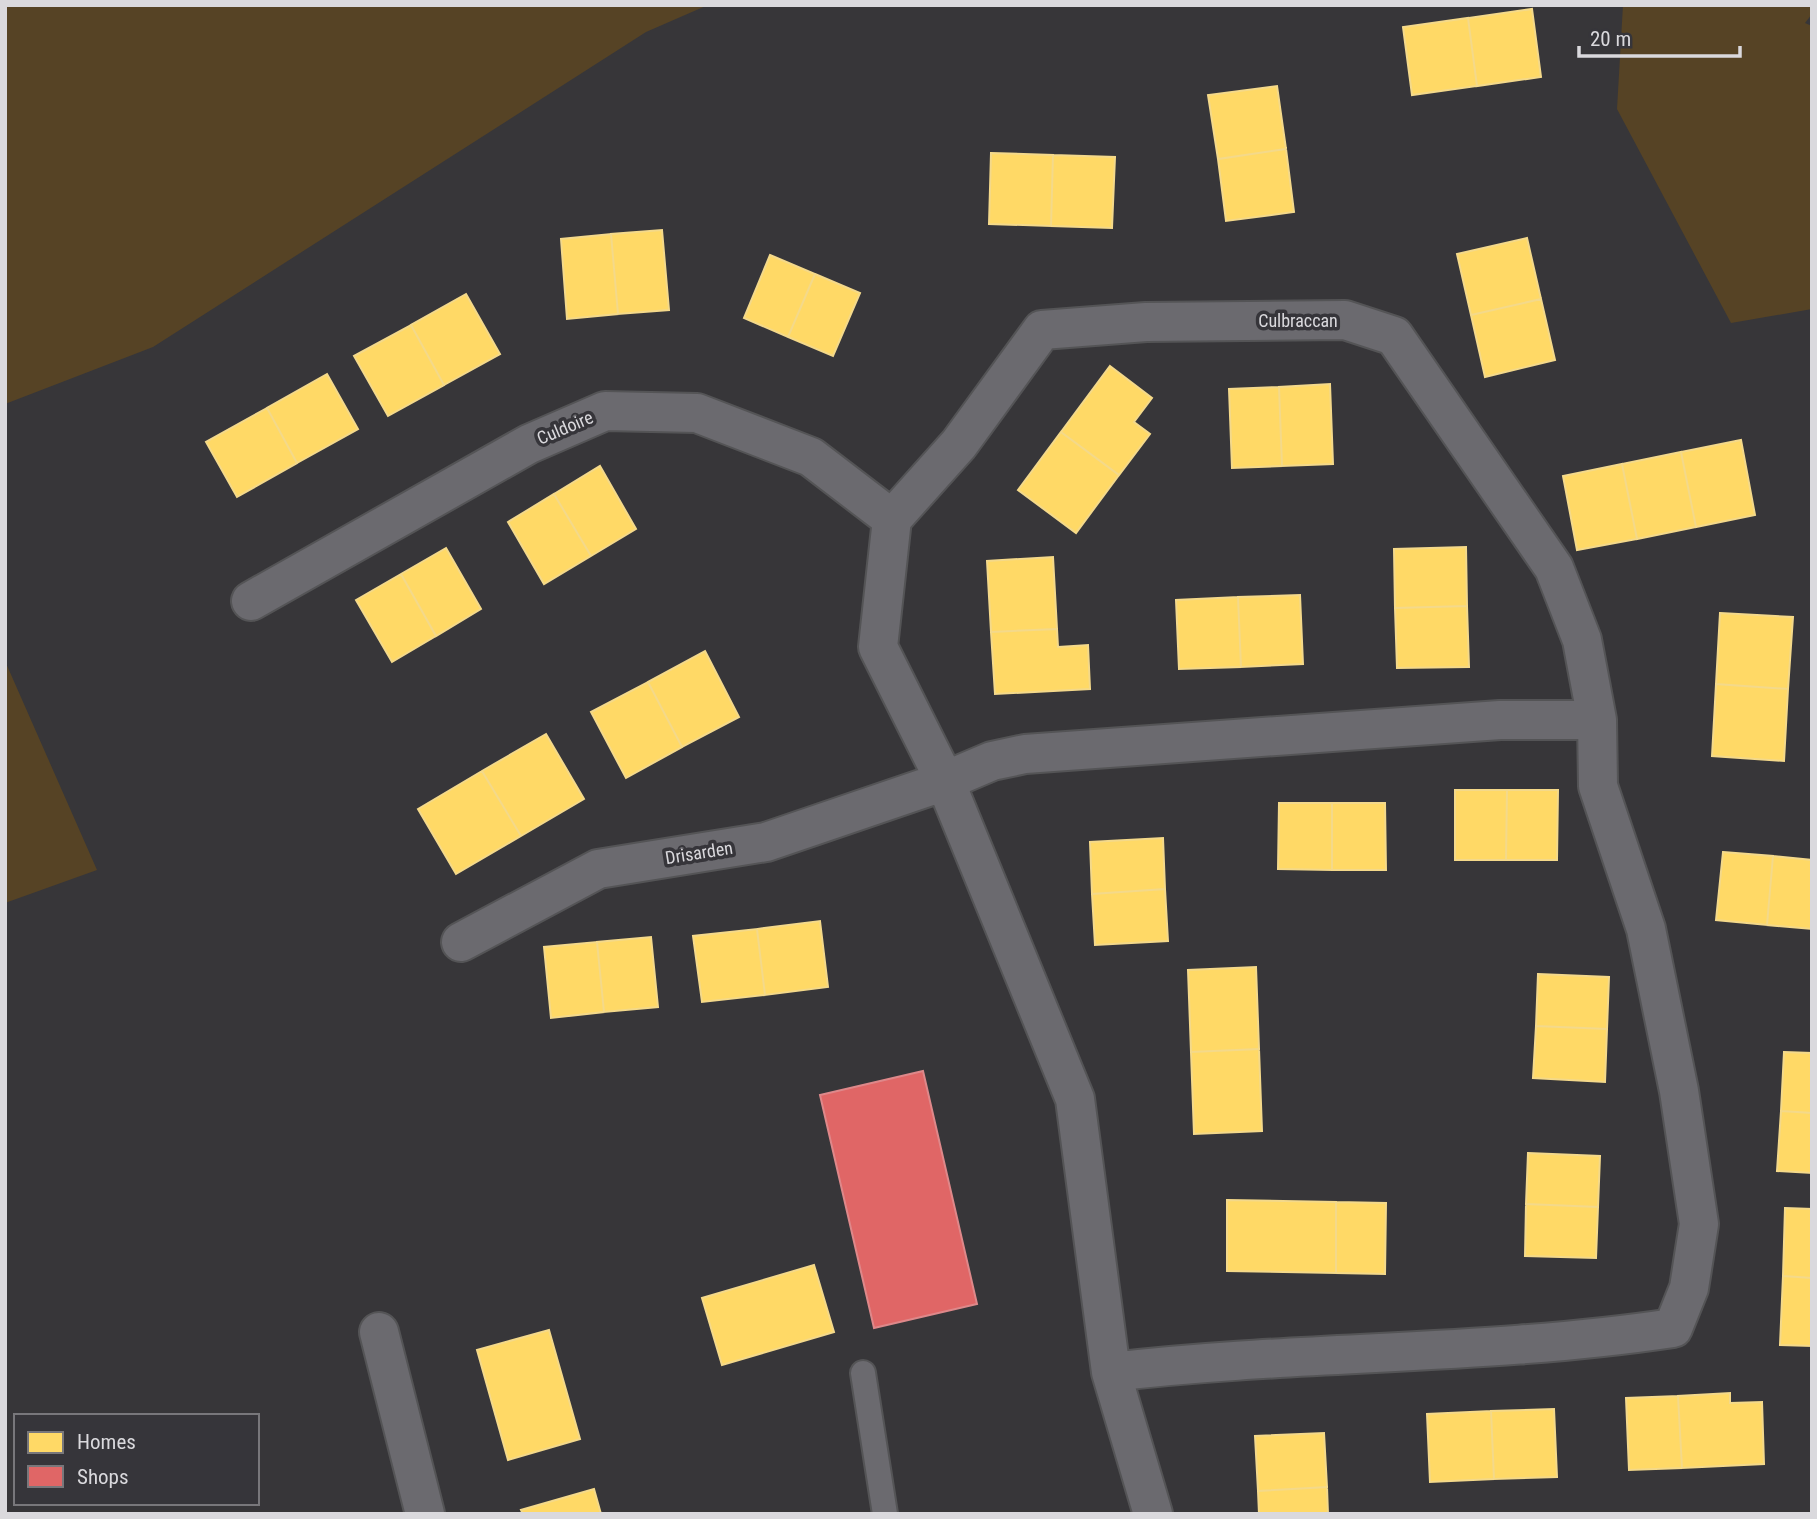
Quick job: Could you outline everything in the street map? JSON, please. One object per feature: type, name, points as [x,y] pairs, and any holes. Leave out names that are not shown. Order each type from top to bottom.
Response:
[{"type":"street","name":"Culbraccan","points":[[892,519],[959,443],[1042,330],[1146,321],[1345,320],[1394,336],[1554,568],[1582,640],[1597,720],[1598,786],[1646,929],[1679,1091],[1699,1224],[1689,1288],[1674,1328],[1594,1340],[1201,1362],[1111,1372]]},
{"type":"street","name":"Culdoire","points":[[251,601],[529,444],[605,411],[697,413],[811,457],[892,519]]},
{"type":"street","points":[[892,519],[878,646],[945,781],[1075,1099],[1111,1372],[1153,1514]]},
{"type":"street","name":"Drisarden","points":[[461,942],[598,869],[766,842],[945,781],[992,761],[1025,754],[1500,720],[1597,720]]},
{"type":"street","points":[[379,1332],[425,1514]]},
{"type":"lane","points":[[863,1373],[885,1514]]},
{"type":"shaded area","points":[[5,5],[708,5],[646,32],[153,347],[5,404]]},
{"type":"shaded area","points":[[1623,5],[1812,5],[1812,14],[1805,23],[1812,26],[1812,309],[1731,323],[1617,109]]},
{"type":"shaded area","points":[[5,661],[97,870],[5,903]]},
{"type":"building: Homes","points":[[1532,9],[1541,77],[1477,86],[1468,18]]},
{"type":"building: Homes","points":[[1468,18],[1477,86],[1412,95],[1403,27]]},
{"type":"building: Homes","points":[[1277,86],[1286,149],[1218,159],[1208,95]]},
{"type":"building: Homes","points":[[1286,149],[1294,212],[1226,221],[1218,159]]},
{"type":"building: Homes","points":[[991,153],[1053,155],[1051,226],[989,224]]},
{"type":"building: Homes","points":[[1053,155],[1115,157],[1112,228],[1051,226]]},
{"type":"building: Homes","points":[[662,230],[669,310],[618,314],[611,234]]},
{"type":"building: Homes","points":[[611,234],[618,314],[567,319],[561,239]]},
{"type":"building: Homes","points":[[1527,238],[1541,299],[1471,315],[1457,254]]},
{"type":"building: Homes","points":[[770,255],[815,274],[788,337],[744,318]]},
{"type":"building: Homes","points":[[815,274],[860,293],[833,356],[788,337]]},
{"type":"building: Homes","points":[[466,294],[500,354],[444,385],[411,325]]},
{"type":"building: Homes","points":[[1541,299],[1555,360],[1485,377],[1471,315]]},
{"type":"building: Homes","points":[[411,325],[444,385],[388,416],[354,356]]},
{"type":"building: Homes","points":[[1110,366],[1152,398],[1134,422],[1150,434],[1119,475],[1061,432]]},
{"type":"building: Homes","points":[[327,374],[358,429],[297,463],[267,408]]},
{"type":"building: Homes","points":[[1330,384],[1333,464],[1282,466],[1279,387]]},
{"type":"building: Homes","points":[[1279,387],[1282,466],[1232,468],[1229,389]]},
{"type":"building: Homes","points":[[267,408],[297,463],[237,497],[206,442]]},
{"type":"building: Homes","points":[[1061,432],[1119,475],[1076,533],[1018,490]]},
{"type":"building: Homes","points":[[1741,440],[1755,515],[1696,527],[1681,452]]},
{"type":"building: Homes","points":[[1681,452],[1696,527],[1637,539],[1622,464]]},
{"type":"building: Homes","points":[[1622,464],[1637,539],[1577,550],[1563,476]]},
{"type":"building: Homes","points":[[600,466],[636,529],[591,556],[554,494]]},
{"type":"building: Homes","points":[[554,494],[591,556],[544,584],[508,522]]},
{"type":"building: Homes","points":[[1466,547],[1467,606],[1395,608],[1394,549]]},
{"type":"building: Homes","points":[[446,548],[481,609],[436,636],[401,574]]},
{"type":"building: Homes","points":[[1053,557],[1057,629],[991,632],[987,561]]},
{"type":"building: Homes","points":[[401,574],[436,636],[392,662],[356,600]]},
{"type":"building: Homes","points":[[1300,595],[1303,664],[1241,667],[1238,597]]},
{"type":"building: Homes","points":[[1238,597],[1241,667],[1179,669],[1176,600]]},
{"type":"building: Homes","points":[[1467,606],[1469,667],[1397,668],[1395,608]]},
{"type":"building: Homes","points":[[1720,613],[1793,617],[1788,689],[1716,684]]},
{"type":"building: Homes","points":[[1057,629],[1058,647],[1088,645],[1090,689],[995,694],[991,632]]},
{"type":"building: Homes","points":[[705,651],[739,717],[682,747],[648,682]]},
{"type":"building: Homes","points":[[648,682],[682,747],[626,778],[591,712]]},
{"type":"building: Homes","points":[[1716,684],[1788,689],[1784,761],[1712,756]]},
{"type":"building: Homes","points":[[546,734],[584,799],[521,836],[482,771]]},
{"type":"building: Homes","points":[[482,771],[521,836],[456,874],[418,809]]},
{"type":"building: Homes","points":[[1455,790],[1507,790],[1506,860],[1455,860]]},
{"type":"building: Homes","points":[[1507,790],[1558,790],[1557,860],[1506,860]]},
{"type":"building: Homes","points":[[1279,803],[1332,803],[1332,870],[1278,869]]},
{"type":"building: Homes","points":[[1332,803],[1385,803],[1386,870],[1332,870]]},
{"type":"building: Homes","points":[[1163,838],[1165,889],[1092,894],[1090,842]]},
{"type":"building: Homes","points":[[1723,852],[1773,856],[1767,925],[1716,920]]},
{"type":"building: Homes","points":[[1773,856],[1812,860],[1812,929],[1767,925]]},
{"type":"building: Homes","points":[[1165,889],[1168,941],[1095,945],[1092,894]]},
{"type":"building: Homes","points":[[820,921],[828,987],[765,995],[757,929]]},
{"type":"building: Homes","points":[[757,929],[765,995],[702,1002],[693,936]]},
{"type":"building: Homes","points":[[651,937],[658,1007],[604,1012],[597,942]]},
{"type":"building: Homes","points":[[597,942],[604,1012],[551,1018],[544,947]]},
{"type":"building: Homes","points":[[1256,967],[1259,1049],[1191,1052],[1188,970]]},
{"type":"building: Homes","points":[[1538,974],[1609,977],[1607,1029],[1536,1026]]},
{"type":"building: Homes","points":[[1536,1026],[1607,1029],[1605,1082],[1533,1078]]},
{"type":"building: Homes","points":[[1259,1049],[1262,1131],[1194,1134],[1191,1052]]},
{"type":"building: Homes","points":[[1784,1052],[1812,1053],[1812,1113],[1781,1111]]},
{"type":"building: Homes","points":[[1781,1111],[1812,1113],[1812,1173],[1777,1171]]},
{"type":"building: Homes","points":[[1528,1153],[1600,1156],[1598,1207],[1526,1204]]},
{"type":"building: Homes","points":[[1227,1200],[1336,1202],[1336,1273],[1227,1271]]},
{"type":"building: Homes","points":[[1336,1202],[1386,1203],[1385,1274],[1336,1273]]},
{"type":"building: Homes","points":[[1526,1204],[1598,1207],[1596,1258],[1525,1256]]},
{"type":"building: Homes","points":[[1785,1208],[1812,1209],[1812,1278],[1783,1276]]},
{"type":"building: Homes","points":[[814,1265],[834,1332],[722,1365],[702,1298]]},
{"type":"building: Homes","points":[[1783,1276],[1812,1278],[1812,1346],[1780,1345]]},
{"type":"building: Homes","points":[[549,1330],[580,1439],[508,1460],[477,1350]]},
{"type":"building: Homes","points":[[1730,1393],[1730,1403],[1762,1402],[1764,1464],[1682,1468],[1678,1396]]},
{"type":"building: Homes","points":[[1678,1396],[1682,1468],[1629,1470],[1626,1398]]},
{"type":"building: Homes","points":[[1554,1409],[1557,1477],[1494,1479],[1491,1411]]},
{"type":"building: Homes","points":[[1491,1411],[1494,1479],[1430,1482],[1427,1414]]},
{"type":"building: Homes","points":[[1324,1433],[1327,1487],[1258,1491],[1255,1436]]},
{"type":"building: Homes","points":[[1327,1487],[1328,1514],[1259,1514],[1258,1491]]},
{"type":"building: Homes","points":[[594,1489],[601,1514],[523,1514],[521,1510]]},
{"type":"building: Shops","points":[[923,1071],[977,1304],[874,1328],[820,1095]]}]
